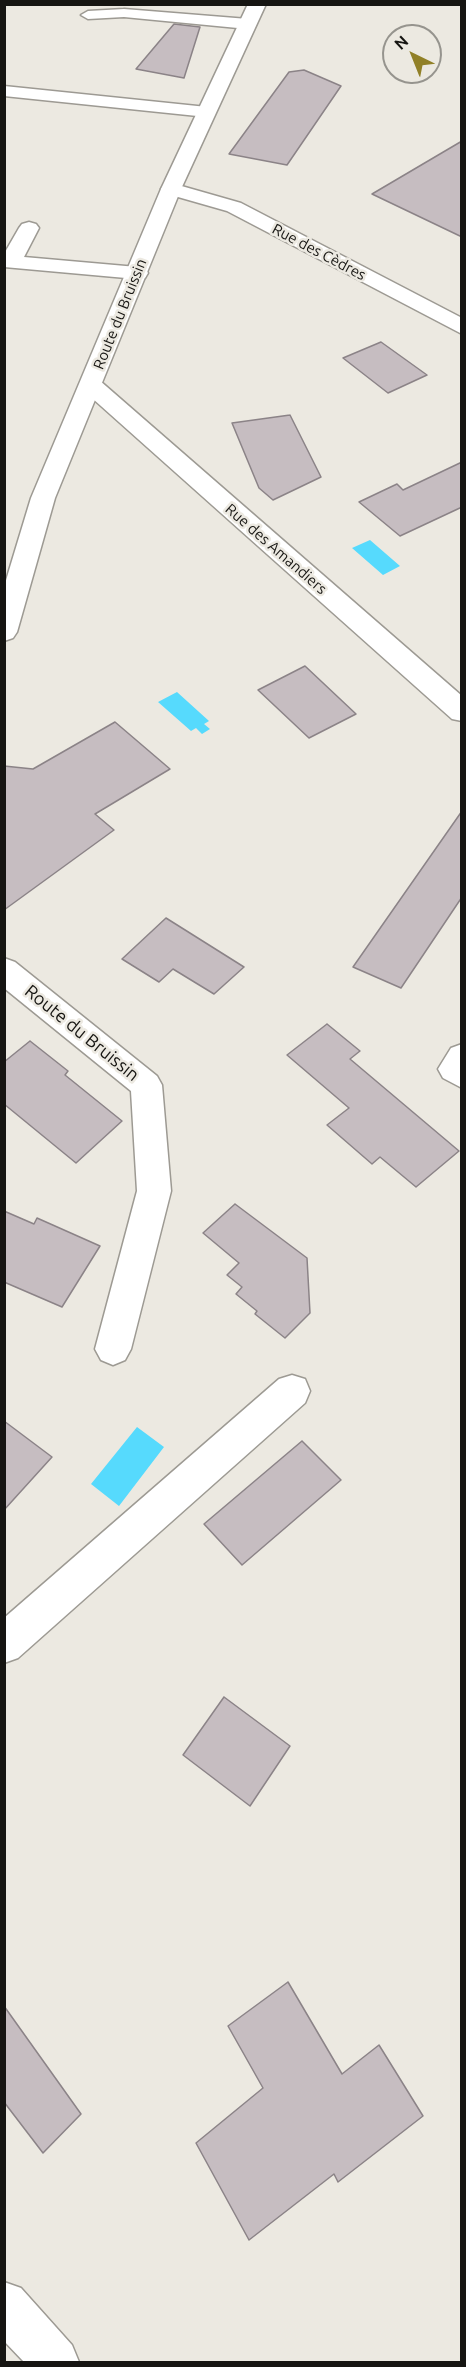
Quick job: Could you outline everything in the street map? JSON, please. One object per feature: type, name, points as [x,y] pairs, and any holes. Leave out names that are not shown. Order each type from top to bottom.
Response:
[{"type":"street","name":"Route du Bruissin","points":[[4,632],[43,498],[171,189],[253,14]]},
{"type":"street","name":"Rue des Cèdres","points":[[171,189],[234,207],[462,327]]},
{"type":"street","points":[[29,228],[8,262],[137,273]]},
{"type":"street","name":"Rue des Amandiers","points":[[91,385],[462,712]]},
{"type":"street","name":"Route du Bruissin","points":[[4,970],[146,1085],[154,1191],[113,1349]]},
{"type":"street","points":[[462,1057],[454,1069],[462,1076]]},
{"type":"street","points":[[4,1644],[292,1391]]},
{"type":"street","points":[[4,2305],[55,2362]]},
{"type":"lane","points":[[88,15],[253,14]]},
{"type":"lane","points":[[4,91],[207,112]]},
{"type":"water","points":[[370,540],[400,566],[383,575],[352,548]]},
{"type":"water","points":[[177,692],[209,721],[204,724],[210,729],[202,734],[196,728],[191,731],[158,702]]},
{"type":"water","points":[[137,1427],[164,1447],[119,1506],[91,1484]]},
{"type":"building","points":[[174,24],[200,27],[184,78],[136,69]]},
{"type":"building","points":[[304,70],[341,86],[287,165],[229,154],[289,72]]},
{"type":"building","points":[[462,141],[462,237],[372,194]]},
{"type":"building","points":[[381,342],[427,375],[388,393],[343,358]]},
{"type":"building","points":[[290,415],[321,477],[273,500],[259,488],[232,423]]},
{"type":"building","points":[[462,462],[462,507],[400,536],[359,502],[397,484],[403,490]]},
{"type":"building","points":[[305,666],[356,714],[309,738],[258,690]]},
{"type":"building","points":[[115,722],[170,769],[95,814],[114,830],[4,910],[4,766],[33,769]]},
{"type":"building","points":[[462,811],[462,897],[401,988],[353,967]]},
{"type":"building","points":[[166,918],[244,967],[214,994],[173,969],[159,982],[122,959]]},
{"type":"building","points":[[327,1024],[360,1051],[350,1059],[459,1151],[416,1187],[380,1157],[372,1164],[327,1125],[349,1108],[287,1055]]},
{"type":"building","points":[[30,1041],[68,1071],[65,1075],[122,1121],[76,1163],[4,1104],[4,1062]]},
{"type":"building","points":[[235,1204],[307,1258],[310,1313],[285,1338],[255,1314],[257,1311],[236,1294],[242,1287],[227,1275],[239,1263],[203,1233]]},
{"type":"building","points":[[4,1211],[34,1224],[37,1218],[100,1246],[62,1307],[4,1282]]},
{"type":"building","points":[[4,1421],[52,1457],[4,1510]]},
{"type":"building","points":[[302,1441],[341,1480],[242,1565],[204,1524]]},
{"type":"building","points":[[224,1697],[290,1746],[250,1806],[183,1755]]},
{"type":"building","points":[[288,1982],[342,2074],[379,2045],[423,2116],[338,2182],[334,2174],[249,2240],[196,2143],[263,2088],[228,2026]]},
{"type":"building","points":[[4,2006],[81,2114],[43,2153],[4,2102]]}]
